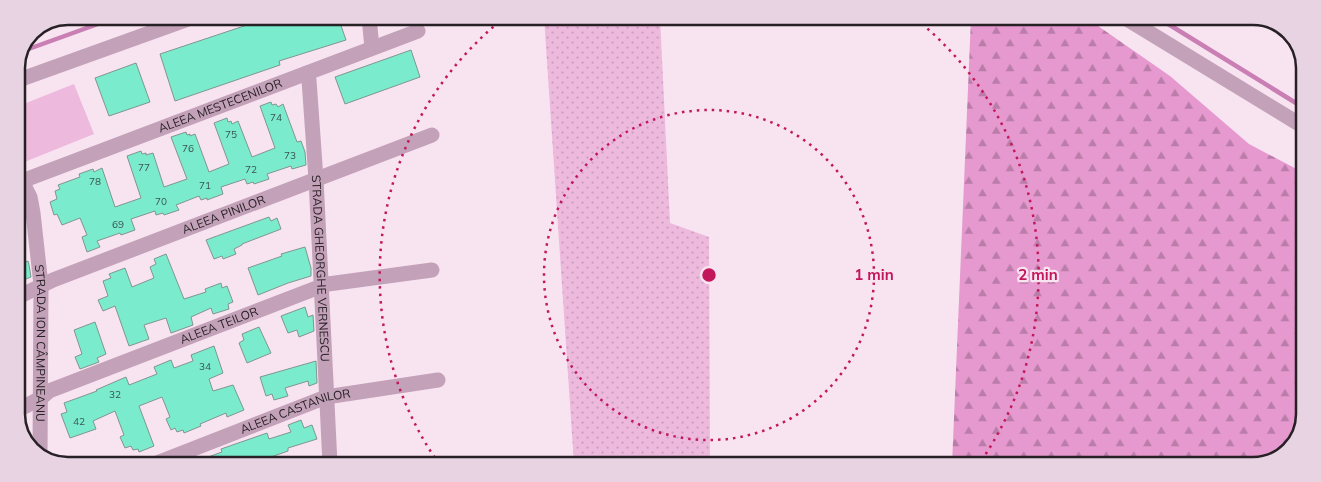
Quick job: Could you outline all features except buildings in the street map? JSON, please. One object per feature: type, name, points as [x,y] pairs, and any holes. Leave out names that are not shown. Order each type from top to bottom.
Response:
[{"type":"street","points":[[25,78],[169,25]]},
{"type":"street","points":[[370,25],[372,48]]},
{"type":"street","points":[[1137,25],[1296,122]]},
{"type":"street","name":"ALEEA MESTECENILOR","points":[[25,176],[418,31]]},
{"type":"street","name":"STRADA GHEORGHE VERNESCU","points":[[307,73],[316,179],[330,457]]},
{"type":"street","name":"ALEEA PINILOR","points":[[25,293],[41,285],[432,135]]},
{"type":"street","name":"STRADA ION CÂMPINEANU","points":[[25,190],[30,197],[33,212],[41,285],[40,446]]},
{"type":"street","name":"ALEEA TEILOR","points":[[25,406],[41,398],[48,391],[328,284],[432,270]]},
{"type":"street","name":"ALEEA CASTANILOR","points":[[173,457],[326,398],[438,380]]},
{"type":"shaded area","points":[[545,25],[660,25],[670,223],[709,237],[710,457],[574,457]]},
{"type":"shaded area","points":[[74,84],[94,134],[25,162],[25,103]]},
{"type":"green space","points":[[971,25],[1097,25],[1170,76],[1249,144],[1296,169],[1296,414],[1294,428],[1287,440],[1277,450],[1267,455],[1253,457],[952,457]]},
{"type":"waterway","points":[[30,49],[95,25]]},
{"type":"waterway","points":[[1170,25],[1296,103]]}]
